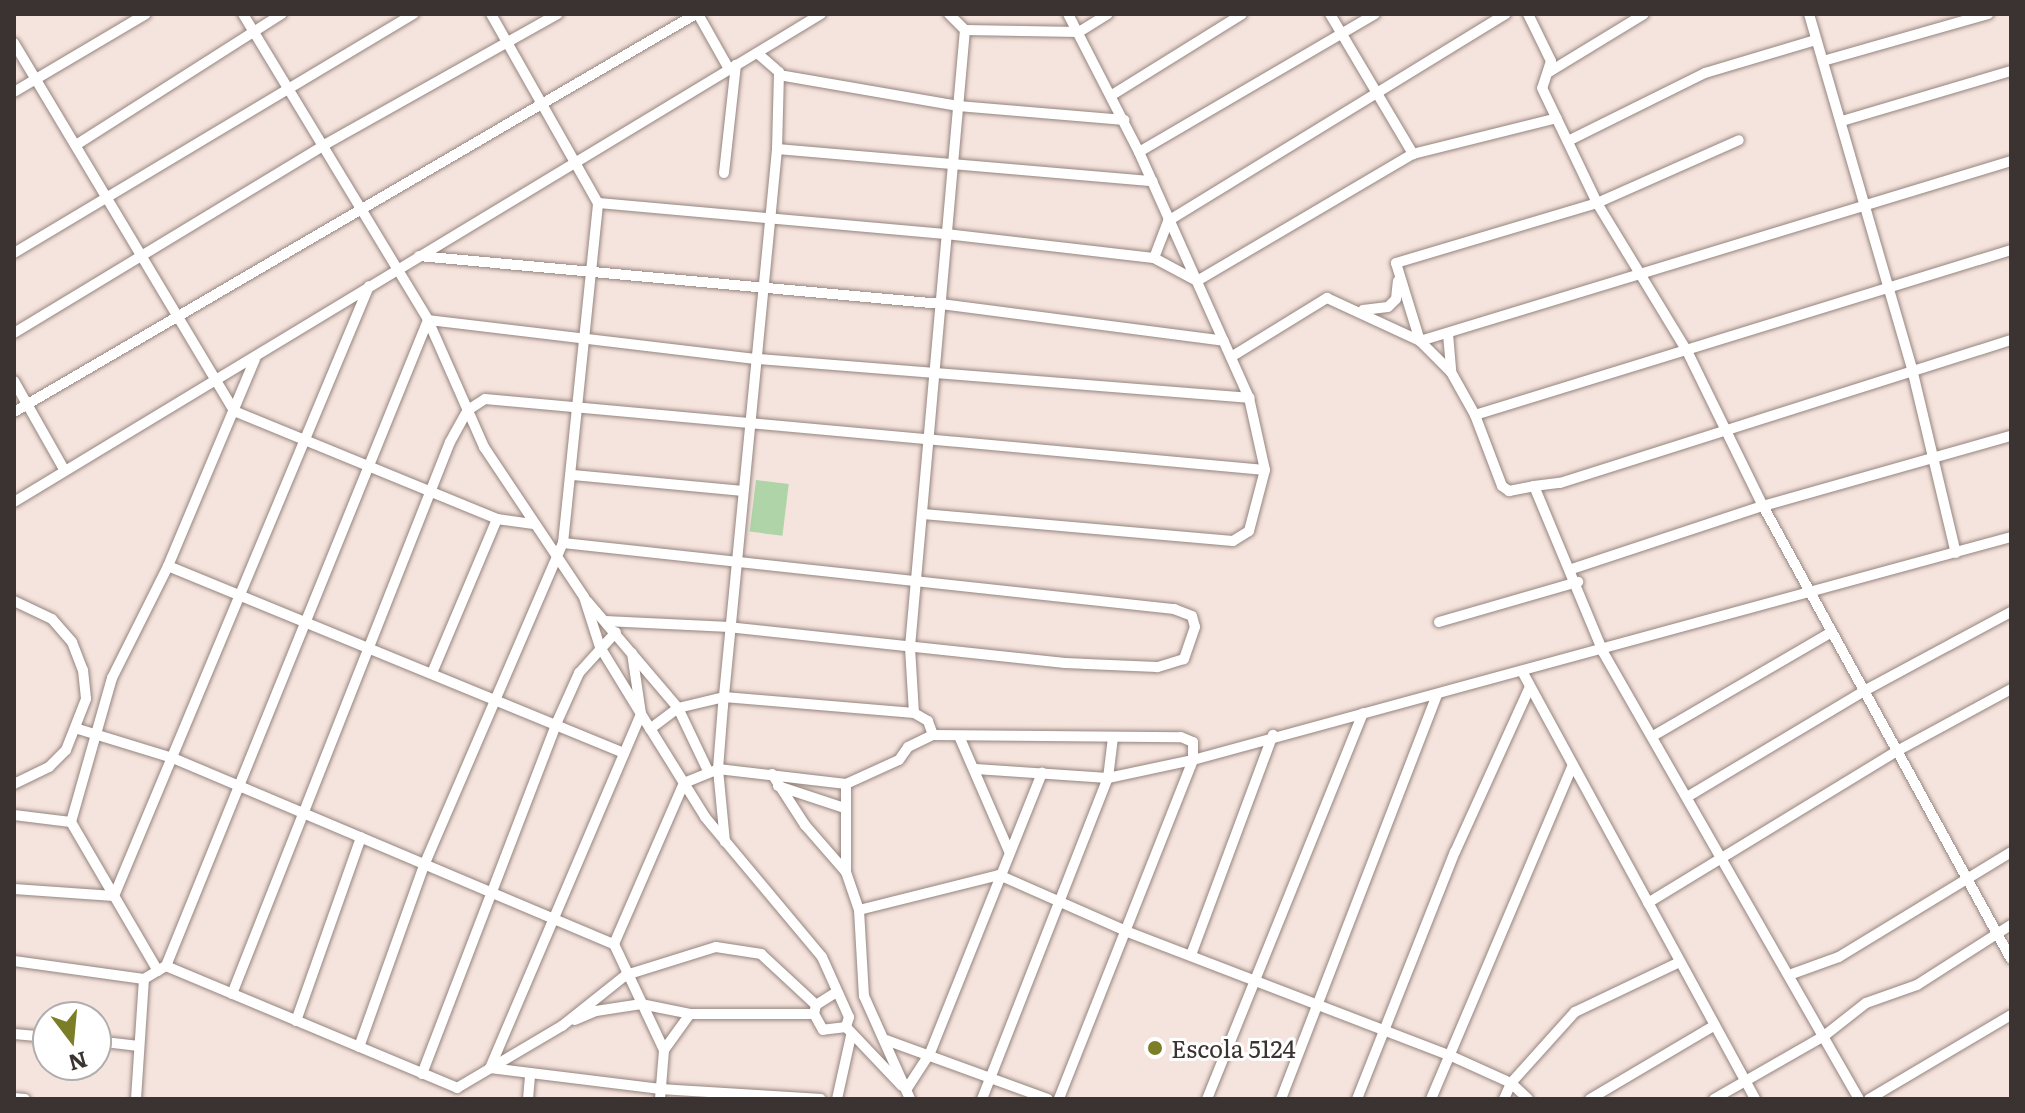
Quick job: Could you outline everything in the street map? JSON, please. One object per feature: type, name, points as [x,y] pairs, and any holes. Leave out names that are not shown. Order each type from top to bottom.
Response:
[{"type":"street","points":[[14,92],[146,14]]},
{"type":"street","points":[[243,14],[326,144],[428,320],[484,447],[554,558],[678,708],[713,770]]},
{"type":"street","points":[[76,145],[282,14]]},
{"type":"street","points":[[14,253],[287,86],[414,14]]},
{"type":"street","points":[[359,1047],[425,863],[563,543],[573,475],[598,203],[577,160],[491,14]]},
{"type":"street","points":[[14,333],[326,144],[558,14]]},
{"type":"street","points":[[14,412],[697,14],[732,67],[724,173]]},
{"type":"street","points":[[14,502],[821,14]]},
{"type":"street","points":[[949,14],[965,30],[1079,32],[1108,14]]},
{"type":"street","points":[[923,514],[1233,541],[1249,531],[1265,470],[1249,398],[1168,221],[1153,181],[1112,95],[1068,14]]},
{"type":"street","points":[[1112,95],[1242,14]]},
{"type":"street","points":[[1330,14],[1413,154]]},
{"type":"street","points":[[1139,152],[1375,14]]},
{"type":"street","points":[[1154,258],[1168,221],[1506,14]]},
{"type":"street","points":[[1528,14],[1550,57],[1549,72],[1542,88],[1570,140],[1597,203],[1687,351],[1763,506],[2011,959]]},
{"type":"street","points":[[1549,72],[1644,14]]},
{"type":"street","points":[[1809,14],[1912,369],[1931,459],[1956,553]]},
{"type":"street","points":[[1823,61],[1988,14]]},
{"type":"street","points":[[914,713],[910,647],[965,30]]},
{"type":"street","points":[[1570,140],[1705,73],[1816,40]]},
{"type":"street","points":[[14,43],[234,411],[497,519],[534,524]]},
{"type":"street","points":[[725,842],[713,770],[724,697],[777,149],[778,68],[762,62],[757,53]]},
{"type":"street","points":[[1842,121],[2011,71]]},
{"type":"street","points":[[779,75],[958,106],[1124,120]]},
{"type":"street","points":[[1197,281],[1413,154],[1557,118]]},
{"type":"street","points":[[1396,263],[1597,203],[1739,140]]},
{"type":"street","points":[[777,149],[1153,181]]},
{"type":"street","points":[[1420,341],[1639,271],[2011,161]]},
{"type":"street","points":[[598,203],[946,234],[1154,258],[1197,281]]},
{"type":"street","points":[[1475,415],[2011,250]]},
{"type":"street","points":[[418,256],[763,285],[941,304],[1224,341]]},
{"type":"street","points":[[1231,357],[1314,303],[1336,300],[1362,310],[1388,307],[1399,288],[1396,263]]},
{"type":"street","points":[[1396,263],[1420,341]]},
{"type":"street","points":[[114,896],[242,596],[369,285]]},
{"type":"street","points":[[1336,300],[1420,341],[1451,372],[1475,415],[1502,486],[1509,491],[1560,483],[1726,427],[2011,340]]},
{"type":"street","points":[[428,320],[757,359],[1249,398]]},
{"type":"street","points":[[14,961],[144,979],[162,968],[428,320]]},
{"type":"street","points":[[1448,334],[1451,372]]},
{"type":"street","points":[[256,357],[168,566],[112,678],[71,822],[114,896],[162,968],[359,1047],[422,1074],[456,1094],[490,1068],[562,1026],[596,1011],[641,1004],[690,1014],[815,1009],[835,993]]},
{"type":"street","points":[[14,381],[65,471]]},
{"type":"street","points":[[232,994],[300,814],[430,492],[468,410],[485,399],[501,398],[927,441],[1265,470]]},
{"type":"street","points":[[1572,569],[1763,506],[2011,436]]},
{"type":"street","points":[[573,475],[743,491]]},
{"type":"street","points":[[1534,486],[1578,582],[1603,652],[1859,1099]]},
{"type":"street","points":[[432,673],[497,519]]},
{"type":"street","points":[[976,769],[1108,778],[1193,760],[1273,735],[1603,652],[2011,537]]},
{"type":"street","points":[[563,543],[916,579],[1183,611],[1195,627],[1184,659],[1157,667],[910,647],[730,627],[605,621]]},
{"type":"street","points":[[168,566],[557,722],[624,753]]},
{"type":"street","points":[[1439,622],[1578,582]]},
{"type":"street","points":[[584,597],[600,647],[684,783],[725,842],[822,957],[835,993],[848,1006],[848,1031],[837,1099]]},
{"type":"street","points":[[14,601],[52,619],[72,642],[83,670],[86,699],[78,729],[49,767],[14,784]]},
{"type":"street","points":[[1687,797],[1864,691],[2011,612]]},
{"type":"street","points":[[422,1074],[557,722],[579,673],[616,632]]},
{"type":"street","points":[[1653,736],[1832,632]]},
{"type":"street","points":[[490,1068],[641,714],[632,653]]},
{"type":"street","points":[[1523,673],[1755,1099]]},
{"type":"street","points":[[1357,1099],[1455,852],[1530,687]]},
{"type":"street","points":[[1648,903],[1897,751],[2011,689]]},
{"type":"street","points":[[1281,1099],[1320,1005],[1437,694]]},
{"type":"street","points":[[650,729],[678,708],[724,697],[914,713],[928,721],[933,735]]},
{"type":"street","points":[[1207,1099],[1363,713]]},
{"type":"street","points":[[78,729],[173,758],[234,787],[425,863],[614,944]]},
{"type":"street","points":[[664,1050],[614,944],[684,783],[713,770],[846,784],[899,760],[908,747],[933,735],[1188,738],[1193,760],[1128,932],[1059,1099]]},
{"type":"street","points":[[1191,955],[1273,735]]},
{"type":"street","points":[[959,736],[976,769],[1009,851]]},
{"type":"street","points":[[982,1099],[1108,778],[1113,739]]},
{"type":"street","points":[[1431,1099],[1573,765]]},
{"type":"street","points":[[908,1095],[930,1053],[1042,773]]},
{"type":"street","points":[[772,774],[776,786],[846,872]]},
{"type":"street","points":[[846,784],[846,872],[859,910],[864,996],[908,1095]]},
{"type":"street","points":[[776,786],[844,808]]},
{"type":"street","points":[[14,815],[71,822]]},
{"type":"street","points":[[296,1021],[361,837]]},
{"type":"street","points":[[1789,975],[1839,957],[1965,877],[2011,852]]},
{"type":"street","points":[[859,910],[999,875],[1128,932],[1449,1055],[1511,1083],[1528,1099]]},
{"type":"street","points":[[14,889],[114,896]]},
{"type":"street","points":[[1714,1099],[1824,1036],[1866,1003],[1917,985],[2011,925]]},
{"type":"street","points":[[562,1026],[626,975],[692,953],[734,947],[761,954],[815,1009],[823,1030],[848,1031],[908,1095]]},
{"type":"street","points":[[1504,1099],[1511,1083],[1575,1012],[1680,962]]},
{"type":"street","points":[[136,1099],[144,979]]},
{"type":"street","points":[[660,1094],[664,1050],[690,1014]]},
{"type":"street","points":[[1869,1099],[2011,1015]]},
{"type":"street","points":[[1590,1099],[1715,1025]]},
{"type":"street","points":[[886,1040],[930,1053],[1048,1099]]},
{"type":"street","points":[[112,1043],[139,1046]]},
{"type":"street","points":[[490,1068],[660,1094],[821,1099]]},
{"type":"street","points":[[528,1099],[530,1075]]},
{"type":"street","points":[[14,1098],[25,1099]]},
{"type":"green space","points":[[756,480],[789,484],[782,536],[750,532]]},
{"type":"place","name":"Escola 5124","points":[[1155,1048]]}]
